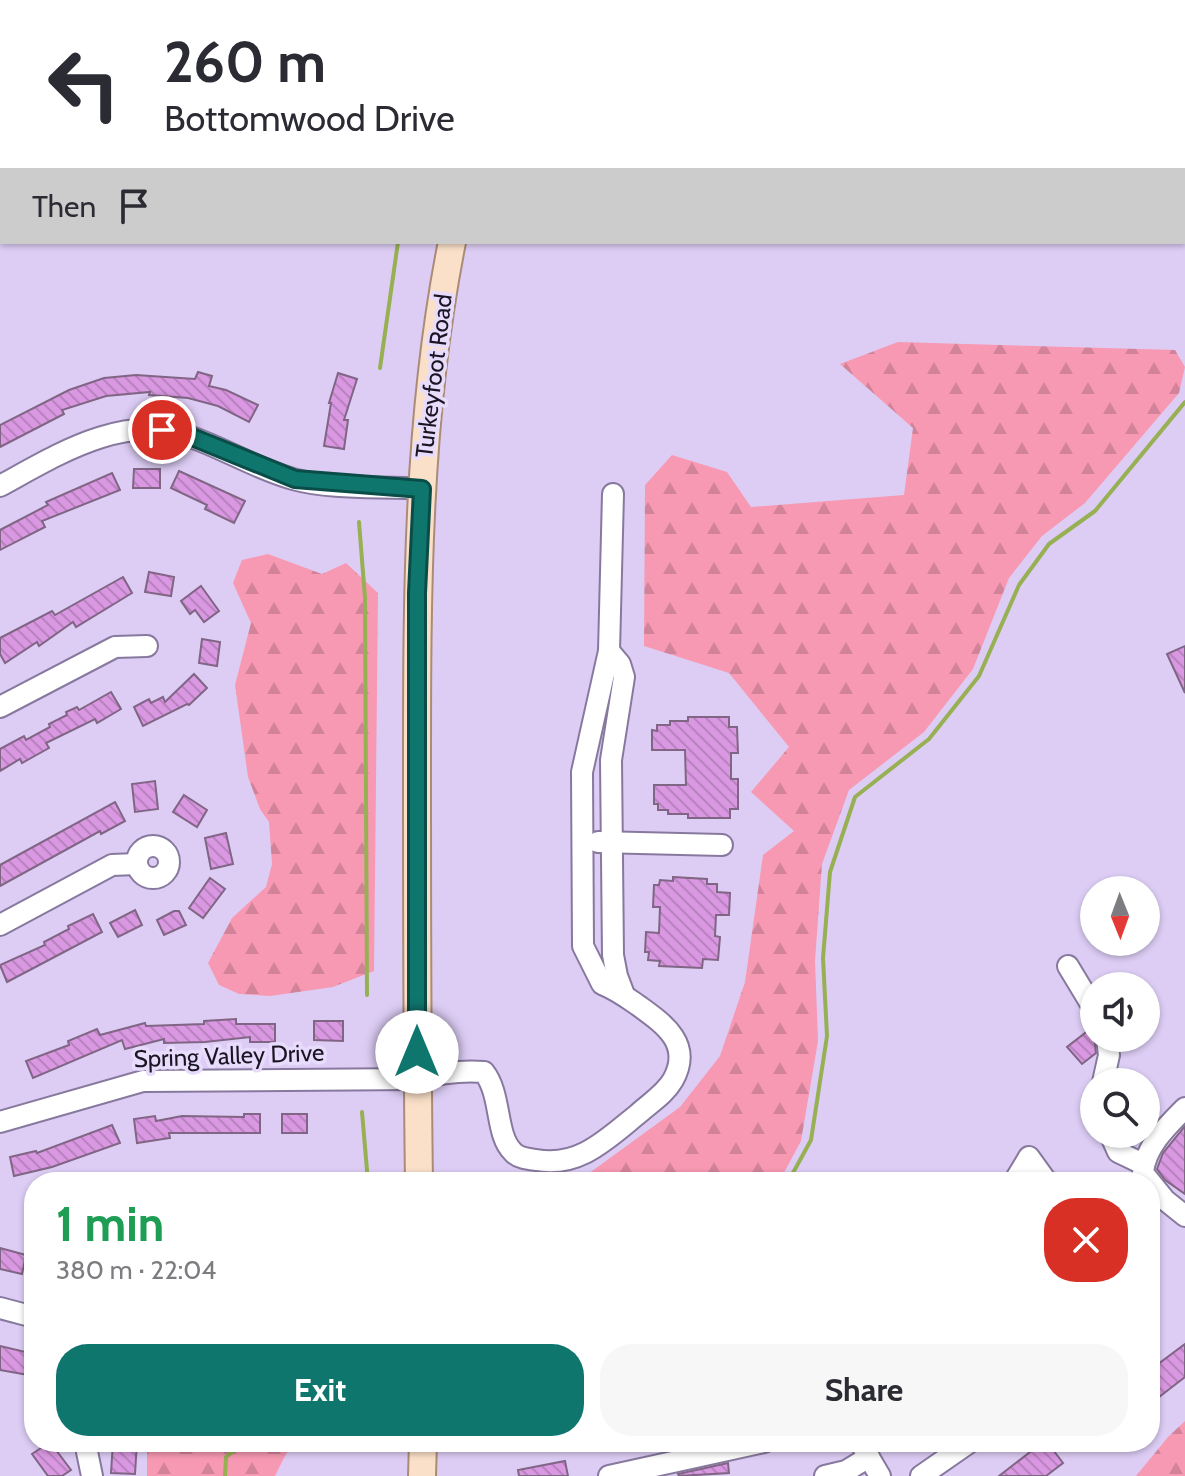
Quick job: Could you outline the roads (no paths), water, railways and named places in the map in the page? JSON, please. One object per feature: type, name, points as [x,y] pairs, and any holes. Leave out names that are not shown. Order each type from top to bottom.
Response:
[{"type":"main road","name":"Turkeyfoot Road","points":[[419,1172],[417,593],[422,489],[434,356],[452,244]]},
{"type":"main road","points":[[422,1476],[423,1452]]},
{"type":"street","points":[[0,486],[61,452],[96,437],[162,430],[187,435],[295,479],[422,489]]},
{"type":"street","points":[[613,494],[609,651],[582,772],[583,946],[602,984],[623,992]]},
{"type":"street","points":[[0,707],[115,647],[147,646]]},
{"type":"street","points":[[609,651],[620,664],[624,677],[611,760],[613,955],[623,992]]},
{"type":"street","points":[[582,841],[722,845]]},
{"type":"street","points":[[0,925],[112,865],[136,864]]},
{"type":"street","points":[[1068,966],[1080,986]]},
{"type":"street","name":"Spring Valley Drive","points":[[0,1122],[143,1081],[417,1079],[447,1071],[484,1072],[491,1081],[505,1138],[513,1152],[545,1162],[565,1161],[585,1154],[666,1090],[675,1077],[680,1053],[674,1037],[662,1021],[623,992]]},
{"type":"street","points":[[1143,1172],[1144,1158],[1185,1108]]},
{"type":"street","points":[[1116,1148],[1118,1152],[1143,1164]]},
{"type":"street","points":[[1020,1172],[1029,1157],[1040,1172]]},
{"type":"street","points":[[1160,1194],[1185,1216]]},
{"type":"street","points":[[0,1308],[24,1314]]},
{"type":"street","points":[[87,1452],[92,1476]]},
{"type":"street","points":[[609,1476],[718,1452]]},
{"type":"street","points":[[825,1476],[846,1471],[862,1452]]},
{"type":"street","points":[[865,1452],[880,1476]]},
{"type":"street","points":[[921,1476],[956,1452]]},
{"type":"waterway","points":[[380,368],[398,244]]},
{"type":"waterway","points":[[793,1172],[811,1140],[827,1036],[823,958],[830,872],[855,797],[929,739],[979,676],[1019,585],[1049,544],[1095,511],[1185,402]]},
{"type":"waterway","points":[[359,522],[365,598],[367,995]]},
{"type":"waterway","points":[[362,1112],[367,1172]]},
{"type":"waterway","points":[[225,1476],[226,1457],[233,1452]]}]
